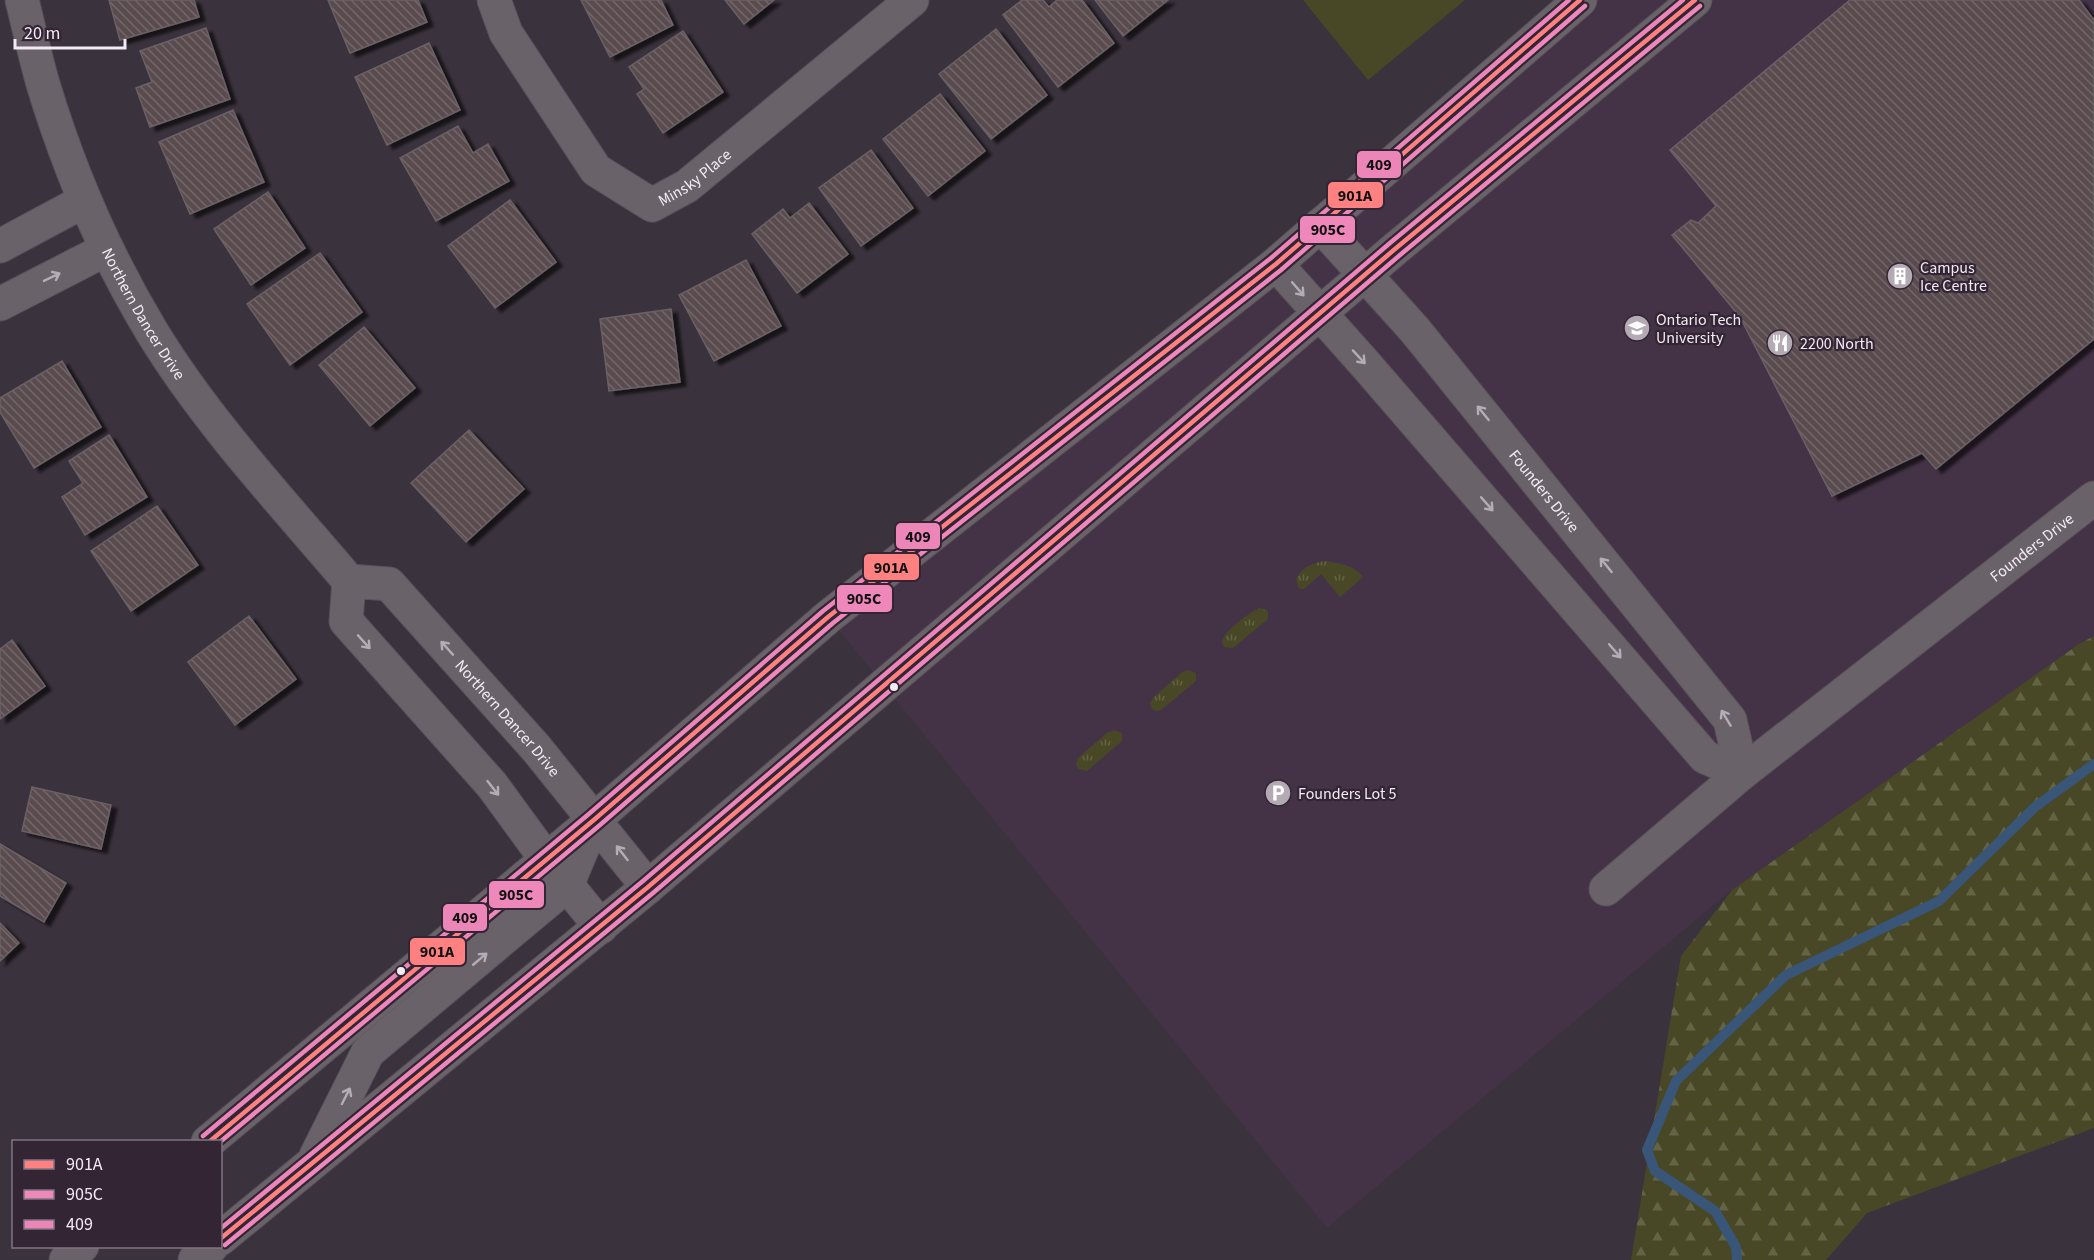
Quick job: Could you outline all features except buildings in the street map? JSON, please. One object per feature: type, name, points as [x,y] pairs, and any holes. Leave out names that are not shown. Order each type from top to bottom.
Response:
[{"type":"street","name":"Northern Dancer Drive","points":[[22,0],[43,84],[84,201],[106,249],[153,333],[200,402],[349,581],[389,584],[536,748],[648,887]]},
{"type":"street","name":"Minsky Place","points":[[494,0],[506,33],[596,170],[652,205],[687,186],[912,0]]},
{"type":"street","points":[[210,1140],[595,819],[828,617],[1276,264],[1580,0]]},
{"type":"street","points":[[222,1237],[601,927],[1365,275],[1695,0]]},
{"type":"street","points":[[0,246],[84,201]]},
{"type":"street","name":"Founders Drive","points":[[1320,225],[1414,329],[1730,720],[1742,773]]},
{"type":"street","points":[[0,304],[106,249]]},
{"type":"street","points":[[1276,264],[1705,757],[1742,773]]},
{"type":"street","name":"Founders Drive","points":[[1606,889],[1742,773],[2094,498]]},
{"type":"street","points":[[349,581],[345,621],[492,785],[546,859],[601,927]]},
{"type":"street","points":[[310,1167],[368,1052],[567,885],[595,819]]},
{"type":"street","points":[[66,1260],[80,1248]]},
{"type":"street","points":[[195,1260],[210,1248]]},
{"type":"shaded area","name":"Ontario Tech University","points":[[1583,0],[2094,0],[2094,636],[2079,644],[1732,890],[1327,1228],[828,617]]},
{"type":"green space","points":[[1303,0],[1465,0],[1368,80]]},
{"type":"green space","points":[[1325,561],[1351,567],[1363,577],[1340,597],[1321,574],[1304,589],[1299,589],[1296,579],[1301,571],[1312,564]]},
{"type":"green space","points":[[1260,608],[1268,611],[1268,619],[1233,648],[1224,647],[1222,640],[1226,634],[1246,616]]},
{"type":"green space","points":[[2094,636],[2094,1128],[1867,1213],[1826,1260],[1631,1260],[1681,956],[1732,890],[2079,644]]},
{"type":"green space","points":[[1188,670],[1196,673],[1196,681],[1161,710],[1152,709],[1150,703],[1153,698],[1182,672]]},
{"type":"green space","points":[[1114,730],[1122,733],[1122,741],[1087,771],[1078,769],[1076,764],[1078,758],[1108,732]]},
{"type":"waterway","points":[[1737,1260],[1736,1247],[1715,1211],[1655,1171],[1647,1150],[1676,1081],[1786,975],[1939,901],[2035,807],[2094,764]]},
{"type":"transit line","name":"409","points":[[203,1136],[590,813],[823,611],[1271,258],[1569,0]]},
{"type":"transit line","name":"901A","points":[[211,1140],[595,819],[828,617],[1276,264],[1580,0]]},
{"type":"transit line","name":"409","points":[[222,1227],[643,881],[1390,243],[1683,0]]},
{"type":"transit line","name":"901A","points":[[222,1237],[648,887],[1395,249],[1695,0]]},
{"type":"transit line","name":"905C","points":[[222,1140],[600,825],[833,623],[1281,270],[1585,6]]},
{"type":"transit line","name":"905C","points":[[225,1245],[653,893],[1400,255],[1700,6]]},
{"type":"place","name":"Campus Ice Centre","points":[[1900,276]]},
{"type":"place","name":"Ontario Tech University","points":[[1637,328]]},
{"type":"place","name":"2200 North","points":[[1780,343]]},
{"type":"place","name":"Founders Lot 5","points":[[1278,793]]}]
